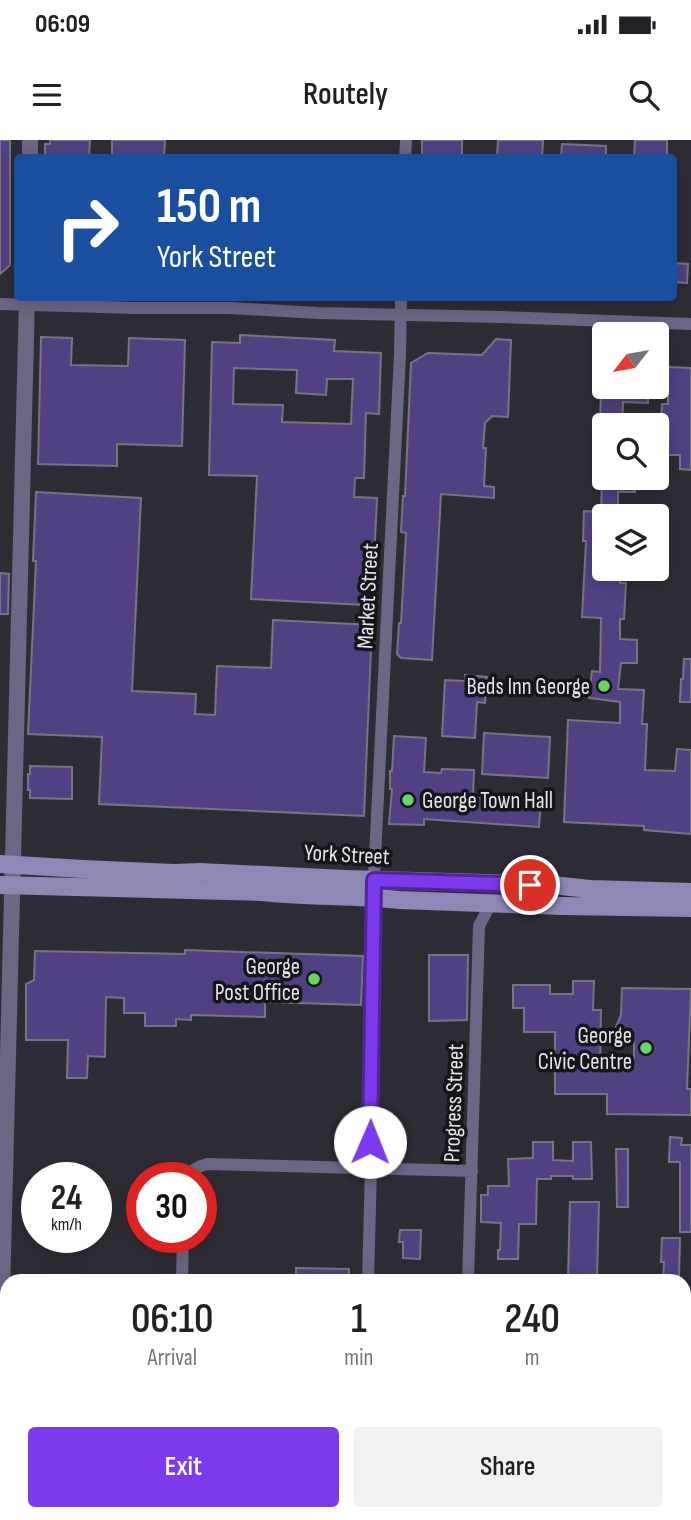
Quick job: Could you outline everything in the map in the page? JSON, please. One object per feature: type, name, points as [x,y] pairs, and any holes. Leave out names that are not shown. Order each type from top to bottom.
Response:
[{"type":"main road","name":"York Street","points":[[6,864],[94,870],[200,872],[373,888],[399,900],[691,908]]},
{"type":"main road","name":"York Street","points":[[6,885],[373,888],[552,885],[691,892]]},
{"type":"street","points":[[2,1274],[6,864],[26,301]]},
{"type":"street","points":[[0,304],[26,301],[135,308],[229,307],[318,313],[691,324]]},
{"type":"street","name":"Market Street","points":[[368,1274],[373,888],[401,301]]},
{"type":"street","points":[[464,902],[479,926]]},
{"type":"street","name":"Progress Street","points":[[468,1274],[479,926],[491,903]]},
{"type":"street","points":[[217,1164],[472,1171]]},
{"type":"street","points":[[182,1274],[183,1253]]},
{"type":"building","points":[[0,140],[10,140],[10,265],[0,274]]},
{"type":"building","points":[[50,140],[90,140],[89,154],[45,154],[45,144],[50,144]]},
{"type":"building","points":[[112,140],[165,140],[164,154],[112,154]]},
{"type":"building","points":[[422,140],[462,140],[462,154],[422,154]]},
{"type":"building","points":[[498,140],[543,140],[542,154],[497,154]]},
{"type":"building","points":[[635,140],[667,140],[667,154],[634,154]]},
{"type":"building","points":[[562,144],[606,146],[606,154],[561,154]]},
{"type":"building","points":[[677,263],[688,264],[687,283],[677,282]]},
{"type":"building","points":[[240,335],[335,340],[334,351],[381,353],[379,414],[366,413],[364,478],[355,478],[354,497],[377,498],[373,582],[366,582],[365,605],[251,599],[257,476],[209,475],[212,342],[240,343]],"holes":[[[234,368],[297,370],[296,393],[326,395],[327,379],[353,379],[351,424],[282,422],[283,405],[233,404]]]},
{"type":"building","points":[[41,337],[72,338],[71,365],[128,366],[129,338],[185,340],[182,446],[117,444],[117,466],[38,464]]},
{"type":"building","points":[[496,339],[511,340],[508,417],[492,416],[485,423],[484,486],[494,487],[494,498],[441,494],[432,660],[401,658],[397,654],[406,533],[401,532],[411,363],[428,353],[482,355]]},
{"type":"building","points":[[669,367],[691,368],[691,470],[680,469],[680,455],[669,455],[669,413],[662,413],[662,404],[668,404]]},
{"type":"building","points":[[601,399],[648,399],[648,403],[623,402],[623,413],[600,413]]},
{"type":"building","points":[[602,490],[635,490],[618,492],[618,504],[601,504]]},
{"type":"building","points":[[36,492],[141,498],[132,691],[196,694],[195,714],[215,715],[217,666],[271,668],[273,620],[372,625],[364,816],[99,804],[102,737],[28,734],[36,561],[33,561]]},
{"type":"building","points":[[584,511],[592,511],[592,581],[626,583],[624,619],[620,619],[620,639],[637,640],[637,663],[621,663],[618,689],[644,690],[642,724],[647,724],[645,770],[675,771],[677,749],[691,750],[691,834],[644,830],[644,826],[564,822],[568,720],[620,723],[620,702],[589,698],[592,671],[600,672],[601,618],[582,617],[586,541],[583,541]]},
{"type":"building","points":[[0,573],[9,574],[8,614],[0,614]]},
{"type":"building","points":[[684,659],[691,659],[691,702],[680,702]]},
{"type":"building","points":[[465,675],[487,677],[485,703],[477,702],[475,738],[442,736],[445,680],[465,681]]},
{"type":"building","points":[[484,733],[550,737],[548,778],[482,774]]},
{"type":"building","points":[[394,736],[426,738],[424,772],[441,773],[442,769],[474,770],[473,797],[541,800],[539,827],[424,819],[424,825],[389,824]]},
{"type":"building","points":[[30,766],[72,767],[72,799],[30,798]]},
{"type":"building","points":[[185,950],[363,956],[361,1005],[265,1002],[265,1017],[191,1015],[191,1020],[176,1019],[176,1026],[145,1026],[145,1013],[124,1013],[124,998],[106,997],[105,1057],[88,1056],[87,1078],[67,1078],[68,1040],[26,1040],[26,984],[34,980],[35,951],[185,954]]},
{"type":"building","points":[[429,955],[468,955],[467,1020],[429,1021]]},
{"type":"building","points":[[573,981],[594,981],[593,1010],[601,1010],[600,1067],[604,1058],[634,1059],[634,1042],[613,1034],[621,1015],[622,988],[691,989],[687,1089],[691,1089],[691,1115],[607,1114],[607,1094],[555,1094],[555,1032],[524,1032],[524,1008],[513,1008],[513,985],[550,985],[550,994],[573,994]]},
{"type":"building","points":[[670,1137],[682,1138],[681,1145],[691,1145],[691,1232],[680,1232],[680,1162],[669,1162]]},
{"type":"building","points":[[533,1142],[553,1142],[553,1160],[573,1161],[573,1142],[591,1142],[592,1179],[551,1176],[551,1179],[537,1179],[536,1224],[519,1224],[518,1259],[498,1259],[501,1223],[481,1222],[481,1195],[488,1195],[488,1186],[509,1186],[508,1159],[533,1158]]},
{"type":"building","points":[[616,1149],[628,1149],[628,1207],[617,1207]]},
{"type":"building","points":[[570,1202],[599,1202],[597,1274],[568,1274]]},
{"type":"building","points":[[400,1230],[421,1230],[420,1259],[403,1258],[403,1242],[399,1242]]},
{"type":"building","points":[[662,1238],[680,1238],[679,1274],[663,1274],[664,1262],[661,1262]]},
{"type":"building","points":[[296,1268],[349,1269],[349,1274],[296,1274]]},
{"type":"place","name":"Beds Inn George","points":[[604,686]]},
{"type":"place","name":"George Town Hall","points":[[408,800]]},
{"type":"place","name":"George Post Office","points":[[314,979]]},
{"type":"place","name":"George Civic Centre","points":[[646,1048]]},
{"type":"route","points":[[370,1142],[374,880],[530,885]]}]
